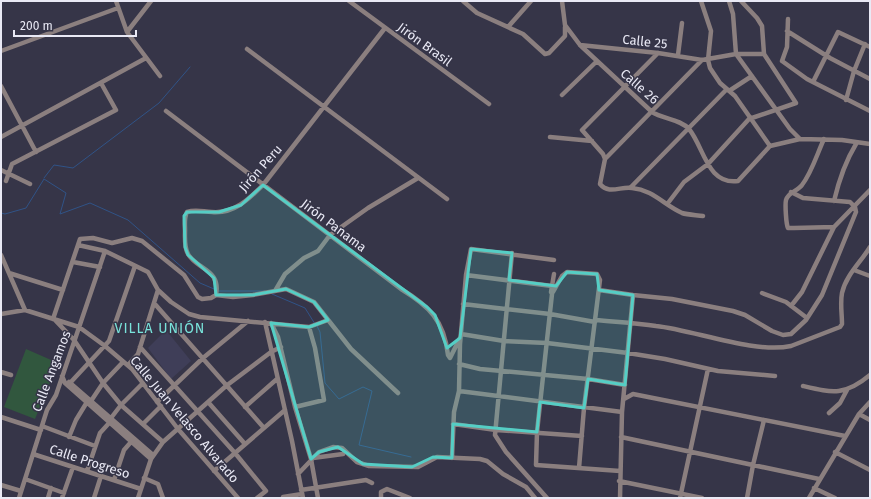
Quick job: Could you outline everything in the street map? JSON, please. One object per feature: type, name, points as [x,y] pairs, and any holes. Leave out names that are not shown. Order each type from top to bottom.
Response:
[{"type":"street","points":[[116,1],[127,32],[160,76]]},
{"type":"street","points":[[127,32],[151,1]]},
{"type":"street","name":"Jirón Brasil","points":[[349,1],[488,104]]},
{"type":"street","points":[[463,1],[477,13],[523,34],[545,54],[548,54],[565,36],[565,25]]},
{"type":"street","name":"Calle 26","points":[[562,1],[565,25],[580,45],[596,62],[652,112],[660,117],[681,123],[688,128]]},
{"type":"street","points":[[701,1],[711,31],[708,60],[710,68],[720,83],[735,96],[749,119],[770,146]]},
{"type":"street","points":[[729,1],[733,14],[736,54],[790,129],[800,139]]},
{"type":"street","points":[[668,203],[684,182],[708,164],[749,119],[796,103],[764,54],[762,26],[757,18],[741,1]]},
{"type":"street","points":[[508,27],[528,2]]},
{"type":"street","points":[[1,51],[118,8]]},
{"type":"street","points":[[788,19],[787,47],[782,61],[813,82],[870,111]]},
{"type":"street","points":[[678,55],[682,23]]},
{"type":"street","name":"Jirón Peru","points":[[216,295],[218,288],[214,278],[208,270],[188,255],[185,247],[184,216],[193,210],[219,212],[241,205],[263,185],[385,28]]},
{"type":"street","points":[[787,31],[826,56],[870,79]]},
{"type":"street","points":[[813,82],[838,32],[870,47]]},
{"type":"street","points":[[846,100],[854,71],[865,44]]},
{"type":"street","name":"Calle 25","points":[[580,45],[678,55],[702,60],[736,54],[764,54]]},
{"type":"street","points":[[247,49],[448,199]]},
{"type":"street","points":[[605,159],[582,130],[658,53]]},
{"type":"street","points":[[1,137],[146,58]]},
{"type":"street","points":[[702,60],[605,159],[600,184],[603,187],[613,191],[631,187],[646,191],[668,203],[682,213],[703,216]]},
{"type":"street","points":[[562,95],[596,62]]},
{"type":"street","points":[[631,187],[688,128],[728,90],[752,76]]},
{"type":"street","points":[[6,181],[12,164],[116,110],[101,83]]},
{"type":"street","points":[[1,86],[36,152]]},
{"type":"street","name":"Jirón Panama","points":[[166,111],[427,307],[435,315],[442,330],[450,358],[460,336]]},
{"type":"street","points":[[688,128],[708,164],[717,176],[722,179],[738,181],[770,146],[800,139],[842,140],[856,144],[870,144]]},
{"type":"street","points":[[550,137],[592,141]]},
{"type":"street","points":[[824,140],[807,178],[801,187],[791,192],[786,200],[786,224],[788,228],[834,227]]},
{"type":"street","points":[[834,201],[846,160],[856,144]]},
{"type":"street","points":[[1,170],[30,184]]},
{"type":"street","points":[[275,291],[285,274],[304,258],[318,251],[330,235],[368,208],[418,178]]},
{"type":"street","points":[[791,306],[802,292],[834,227],[870,190]]},
{"type":"street","points":[[599,290],[633,295],[672,298],[733,311],[745,315],[772,331],[783,335],[791,334],[807,318],[822,294],[855,218],[855,207],[850,202],[803,198],[791,192]]},
{"type":"street","points":[[164,442],[121,405],[103,383],[74,340],[53,319],[80,239],[93,238],[112,243],[132,238],[142,242],[184,276],[198,297],[202,299],[211,298],[216,295],[240,296],[286,289],[314,302],[351,349],[398,393]]},
{"type":"street","points":[[78,245],[105,252],[148,272],[158,290],[171,302],[189,314],[200,317],[313,326],[328,320]]},
{"type":"street","points":[[463,304],[595,321],[656,326],[741,344],[783,348],[840,327],[842,324],[842,294],[848,276],[870,247]]},
{"type":"street","points":[[452,458],[453,424],[459,391],[460,336],[466,276],[471,249],[512,253],[554,260]]},
{"type":"street","name":"Calle Angamos","points":[[19,498],[47,410],[56,395],[105,252]]},
{"type":"street","points":[[512,253],[496,430],[497,440],[547,498]]},
{"type":"street","points":[[1,255],[10,273],[24,310],[1,314]]},
{"type":"street","points":[[72,262],[100,267]]},
{"type":"street","points":[[56,395],[88,361],[105,346],[112,334],[135,266]]},
{"type":"street","points":[[854,270],[870,276]]},
{"type":"street","points":[[552,294],[562,276],[567,272],[597,274],[600,280],[584,408],[579,468]]},
{"type":"street","points":[[10,273],[63,290]]},
{"type":"street","points":[[554,274],[537,432],[536,465],[620,471]]},
{"type":"street","points":[[466,276],[552,286]]},
{"type":"street","points":[[128,365],[138,354],[158,290]]},
{"type":"street","points":[[762,293],[786,302],[807,318]]},
{"type":"street","points":[[620,498],[619,481],[622,412],[633,295]]},
{"type":"street","points":[[154,303],[264,428]]},
{"type":"street","name":"Calle Juan Velasco Alvarado","points":[[24,310],[79,327],[128,365],[178,429],[238,498]]},
{"type":"street","points":[[157,402],[202,358],[248,321]]},
{"type":"street","points":[[265,322],[302,494]]},
{"type":"street","points":[[271,323],[281,347],[295,407],[312,458],[318,498]]},
{"type":"street","points":[[295,407],[324,400],[315,348],[313,326]]},
{"type":"street","points":[[460,336],[504,342],[547,343],[628,353],[708,369],[775,376]]},
{"type":"street","points":[[140,347],[235,453],[266,491],[257,498]]},
{"type":"street","points":[[138,498],[152,457],[164,442],[226,386],[271,352],[281,347]]},
{"type":"street","points":[[69,437],[76,420],[89,401],[103,383],[123,362]]},
{"type":"street","points":[[459,364],[480,369],[544,374],[625,385]]},
{"type":"street","points":[[681,496],[708,369]]},
{"type":"street","points":[[1,372],[11,375]]},
{"type":"street","points":[[803,386],[837,392],[847,390],[859,384],[870,375]]},
{"type":"street","points":[[62,376],[152,457]]},
{"type":"street","points":[[245,407],[277,379]]},
{"type":"street","points":[[87,471],[100,433],[121,405],[143,383]]},
{"type":"street","points":[[829,413],[840,403],[847,390]]},
{"type":"street","points":[[459,391],[622,412]]},
{"type":"street","points":[[624,399],[633,394],[845,436]]},
{"type":"street","points":[[208,402],[245,444]]},
{"type":"street","points":[[809,498],[845,436],[859,414],[870,402]]},
{"type":"street","points":[[143,424],[161,406]]},
{"type":"street","points":[[214,471],[285,410]]},
{"type":"street","points":[[859,414],[870,420]]},
{"type":"street","points":[[1,417],[41,428],[95,446]]},
{"type":"street","points":[[110,420],[131,442],[152,457]]},
{"type":"street","points":[[747,498],[764,420]]},
{"type":"street","points":[[453,424],[496,430],[582,436]]},
{"type":"street","points":[[621,437],[819,479]]},
{"type":"street","points":[[114,480],[124,450],[131,442]]},
{"type":"street","points":[[298,474],[319,452],[338,447],[346,450],[357,462],[370,466],[412,467],[418,466],[433,457],[480,459],[487,461],[503,474],[526,487],[535,498]]},
{"type":"street","points":[[835,452],[870,470]]},
{"type":"street","name":"Calle Progreso","points":[[33,454],[141,489]]},
{"type":"street","points":[[312,458],[343,454]]},
{"type":"street","points":[[62,498],[73,467]]},
{"type":"street","points":[[94,498],[101,476]]},
{"type":"street","points":[[144,478],[158,484],[163,498]]},
{"type":"street","points":[[25,479],[64,493]]},
{"type":"street","points":[[283,497],[302,494],[317,488],[366,480],[372,483]]},
{"type":"street","points":[[619,481],[681,496],[702,498]]},
{"type":"street","points":[[1,485],[21,491]]},
{"type":"street","points":[[48,498],[51,488]]},
{"type":"street","points":[[814,488],[835,498]]},
{"type":"street","points":[[381,498],[380,492],[387,489],[410,498]]},
{"type":"highlighted area","points":[[263,185],[427,307],[435,315],[447,348],[460,338],[471,249],[512,253],[509,280],[556,286],[567,272],[597,274],[599,290],[633,295],[625,385],[588,379],[584,408],[540,402],[537,432],[453,424],[452,458],[433,457],[412,467],[363,464],[338,447],[319,452],[311,459],[271,323],[309,327],[328,320],[314,302],[286,289],[253,295],[216,295],[214,278],[188,255],[185,247],[184,216],[187,212],[219,212],[241,205]]},
{"type":"shaded area","points":[[166,330],[191,361],[171,379],[148,348]]},
{"type":"green space","points":[[26,349],[58,363],[35,419],[4,407]]},
{"type":"waterway","points":[[44,178],[54,165],[73,168],[159,103],[190,67]]},
{"type":"waterway","points":[[1,213],[5,214],[26,208],[44,179],[66,193],[60,214],[90,203],[128,220],[200,283],[214,289]]},
{"type":"waterway","points":[[219,291],[265,291]]},
{"type":"waterway","points":[[272,294],[305,308],[315,324]]},
{"type":"waterway","points":[[317,326],[320,332],[325,383],[339,399],[363,387],[372,391],[359,445],[411,457]]},
{"type":"district","name":"VILLA UNIÓN","points":[[160,328]]}]
